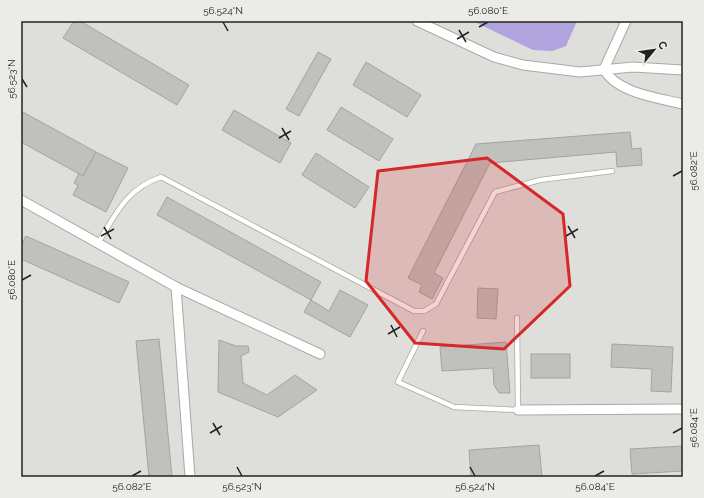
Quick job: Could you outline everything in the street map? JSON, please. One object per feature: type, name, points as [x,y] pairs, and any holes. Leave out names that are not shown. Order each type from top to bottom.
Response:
[{"type":"street","points":[[417,21],[494,57],[523,65],[580,72],[633,67],[683,70]]},
{"type":"street","points":[[604,69],[626,21]]},
{"type":"street","points":[[604,69],[607,75],[614,82],[626,88],[683,104]]},
{"type":"street","points":[[21,200],[176,287],[320,354]]},
{"type":"street","points":[[176,287],[190,477]]},
{"type":"street","points":[[518,410],[683,409]]},
{"type":"lane","points":[[98,243],[122,203],[146,182],[161,177],[414,311],[424,311],[436,304],[494,192],[540,180],[612,171]]},
{"type":"lane","points":[[423,331],[398,382],[454,407],[518,410],[517,318]]},
{"type":"highlighted area","points":[[487,158],[563,214],[570,286],[504,349],[415,343],[366,281],[378,171]]},
{"type":"shaded area","points":[[473,21],[577,21],[566,46],[552,51],[533,50]]},
{"type":"building","points":[[74,21],[80,21],[189,85],[177,105],[63,38]]},
{"type":"building","points":[[318,52],[331,59],[299,116],[286,109]]},
{"type":"building","points":[[366,62],[421,95],[407,117],[353,85]]},
{"type":"building","points":[[341,107],[393,139],[379,161],[327,130]]},
{"type":"building","points":[[234,110],[291,143],[280,163],[222,130]]},
{"type":"building","points":[[21,111],[96,152],[83,176],[21,142]]},
{"type":"building","points":[[630,132],[632,149],[641,148],[642,165],[617,167],[616,152],[490,163],[434,273],[443,278],[432,299],[419,292],[422,285],[408,278],[476,144]]},
{"type":"building","points":[[96,152],[128,168],[106,212],[73,195],[78,185],[74,183],[79,173],[83,176]]},
{"type":"building","points":[[316,153],[369,187],[355,208],[302,175]]},
{"type":"building","points":[[167,197],[321,282],[311,300],[157,215]]},
{"type":"building","points":[[26,236],[129,282],[119,303],[21,259],[21,245]]},
{"type":"building","points":[[478,288],[498,289],[496,319],[477,318]]},
{"type":"building","points":[[340,290],[368,305],[350,337],[304,312],[311,300],[329,311]]},
{"type":"building","points":[[159,339],[172,477],[149,477],[136,341]]},
{"type":"building","points":[[219,340],[236,346],[248,346],[249,352],[241,356],[243,383],[267,395],[295,375],[317,390],[278,417],[218,392]]},
{"type":"building","points":[[506,342],[510,393],[499,393],[494,385],[493,368],[442,371],[440,347]]},
{"type":"building","points":[[612,344],[673,347],[671,392],[651,391],[652,369],[611,367]]},
{"type":"building","points":[[531,354],[570,354],[570,378],[531,378]]},
{"type":"building","points":[[539,445],[542,477],[471,477],[469,450]]},
{"type":"building","points":[[683,446],[683,471],[632,474],[630,449]]}]
